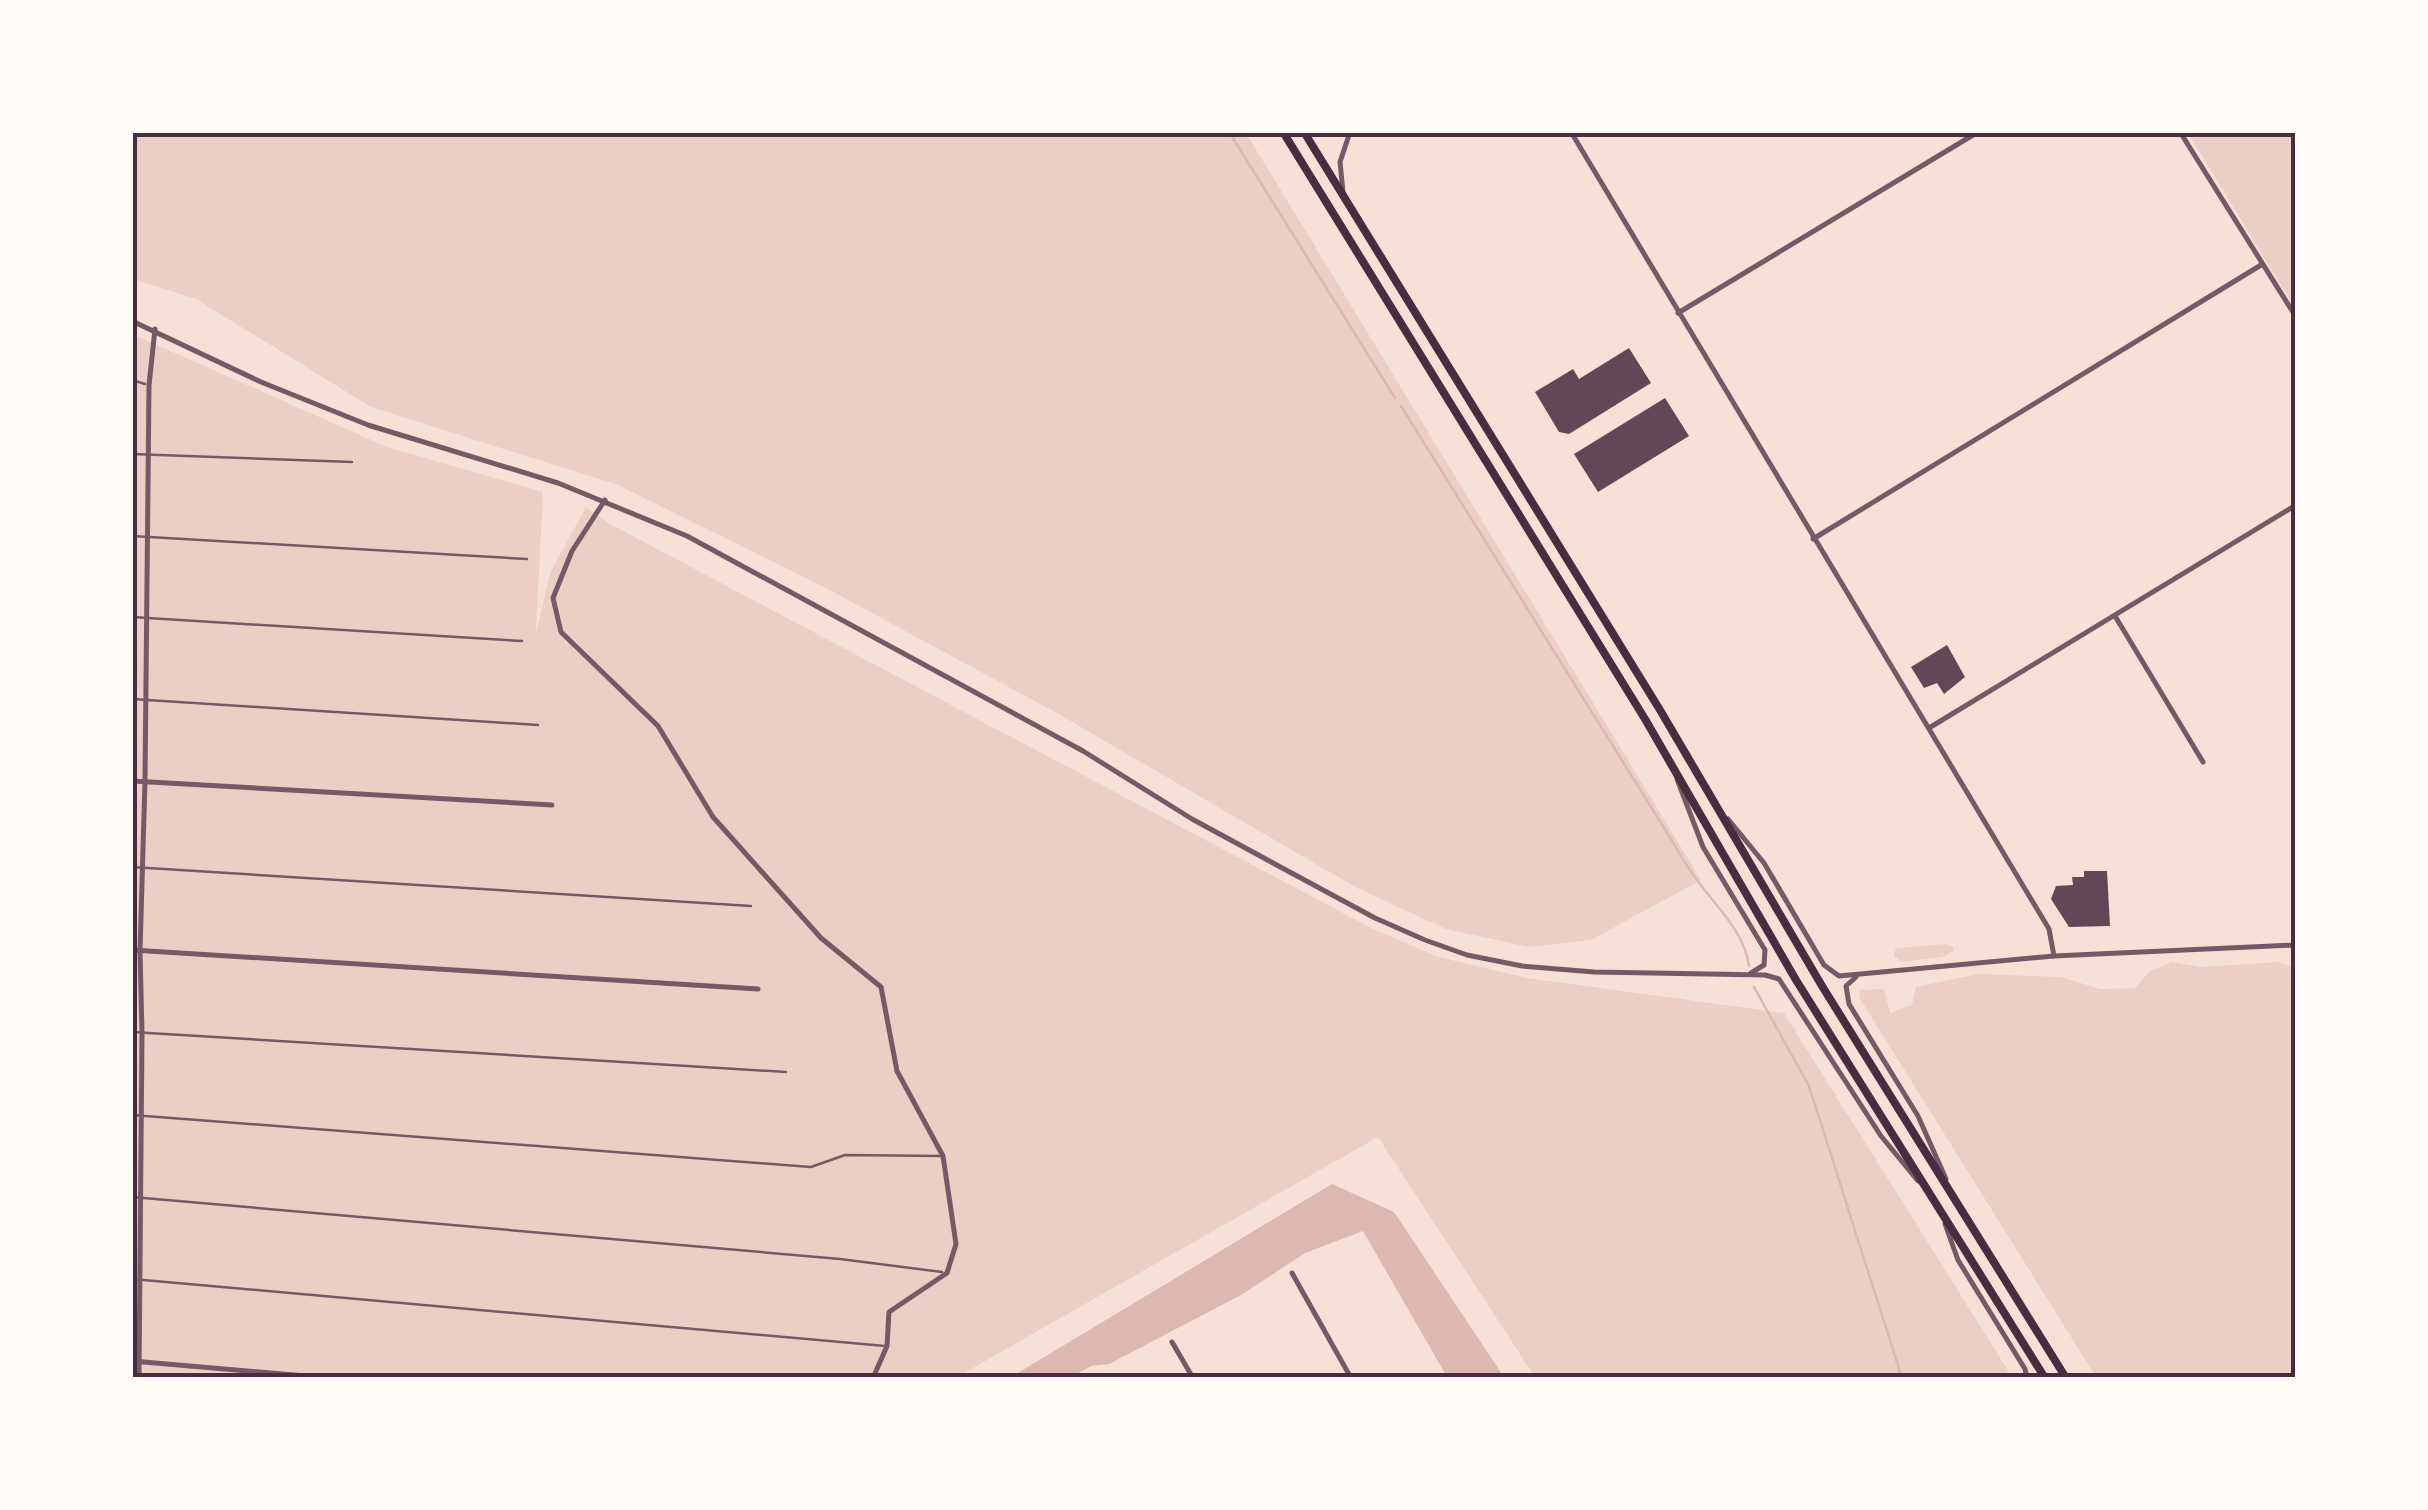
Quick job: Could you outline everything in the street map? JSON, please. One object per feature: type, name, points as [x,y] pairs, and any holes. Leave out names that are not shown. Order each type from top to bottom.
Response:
[{"type":"highway","points":[[1283,132],[1670,762],[1796,980],[2046,1378]]},
{"type":"highway","points":[[1304,132],[1822,986],[2066,1378]]},
{"type":"street","points":[[1344,195],[1340,162],[1350,132]]},
{"type":"street","points":[[1572,132],[2049,928],[2054,956]]},
{"type":"street","points":[[1678,314],[1978,132]]},
{"type":"street","points":[[2180,132],[2296,318]]},
{"type":"street","points":[[1814,539],[2261,265]]},
{"type":"street","points":[[132,321],[261,382],[368,425],[605,500],[687,536],[1083,751],[1192,819],[1375,918],[1426,940],[1467,955],[1522,966],[1594,972],[1746,974],[1772,976],[1784,982],[1880,1136],[1937,1204],[1958,1260],[2026,1369],[2027,1378]]},
{"type":"street","points":[[139,1378],[136,1198],[142,1116],[142,1032],[136,950],[146,781],[149,385],[155,329]]},
{"type":"street","points":[[605,500],[572,551],[553,598],[561,632],[658,726],[714,817],[820,938],[881,987],[898,1071],[943,1156],[956,1244],[946,1273],[888,1312],[887,1346],[873,1378]]},
{"type":"street","points":[[1929,728],[2296,505]]},
{"type":"street","points":[[2116,616],[2203,762]]},
{"type":"street","points":[[1670,762],[1703,847],[1765,950],[1764,965],[1746,974]]},
{"type":"street","points":[[132,780],[552,806]]},
{"type":"street","points":[[1714,803],[1764,863],[1827,969],[1839,976],[2054,956],[2296,945]]},
{"type":"street","points":[[136,950],[758,988]]},
{"type":"street","points":[[1859,976],[1846,986],[1849,1004],[1918,1116],[1956,1201]]},
{"type":"street","points":[[1292,1274],[1351,1378]]},
{"type":"street","points":[[1172,1342],[1193,1378]]},
{"type":"street","points":[[136,1361],[329,1378]]},
{"type":"lane","points":[[132,380],[149,385]]},
{"type":"lane","points":[[132,454],[352,462]]},
{"type":"lane","points":[[132,536],[527,560]]},
{"type":"lane","points":[[132,617],[522,642]]},
{"type":"lane","points":[[132,699],[538,725]]},
{"type":"lane","points":[[132,867],[751,906]]},
{"type":"lane","points":[[132,1032],[786,1072]]},
{"type":"lane","points":[[132,1115],[811,1167],[844,1154],[943,1156]]},
{"type":"lane","points":[[136,1198],[840,1259],[946,1273]]},
{"type":"lane","points":[[136,1279],[887,1346]]},
{"type":"shaded area","points":[[132,133],[1246,133],[1701,880],[1591,940],[1528,947],[1446,929],[1357,888],[1055,712],[824,587],[618,485],[371,407],[196,299],[133,279]]},
{"type":"shaded area","points":[[2188,133],[2295,133],[2295,305],[2293,305]]},
{"type":"shaded area","points":[[132,334],[387,447],[543,492],[536,634],[550,573],[586,507],[610,524],[1375,930],[1439,957],[1527,978],[1784,1013],[2012,1377],[1535,1377],[1378,1137],[957,1377],[133,1377]]},
{"type":"shaded area","points":[[1946,944],[1954,948],[1942,957],[1902,962],[1894,956],[1896,948]]},
{"type":"shaded area","points":[[2172,962],[2200,967],[2279,962],[2295,968],[2295,1377],[2096,1377],[1859,997],[1860,990],[1884,989],[1890,1013],[1912,1005],[1916,987],[1978,974],[2061,977],[2100,989],[2135,988],[2150,971]]},
{"type":"shaded area","points":[[1332,1184],[1394,1212],[1504,1377],[1447,1377],[1363,1231],[1305,1253],[1241,1295],[1109,1364],[1091,1366],[1071,1377],[1011,1377]]},
{"type":"building","points":[[1629,348],[1651,383],[1569,434],[1559,432],[1535,392],[1573,369],[1579,379]]},
{"type":"building","points":[[1665,398],[1689,436],[1598,492],[1574,454]]},
{"type":"building","points":[[1947,645],[1965,677],[1944,694],[1937,683],[1924,688],[1911,667]]},
{"type":"building","points":[[2084,871],[2107,871],[2110,926],[2069,927],[2051,899],[2056,886],[2073,885],[2072,877],[2084,877]]},
{"type":"waterway","points":[[1229,132],[1395,398]]},
{"type":"waterway","points":[[1401,406],[1684,862],[1737,933],[1749,966]]},
{"type":"waterway","points":[[1754,987],[1809,1086],[1902,1378]]}]
